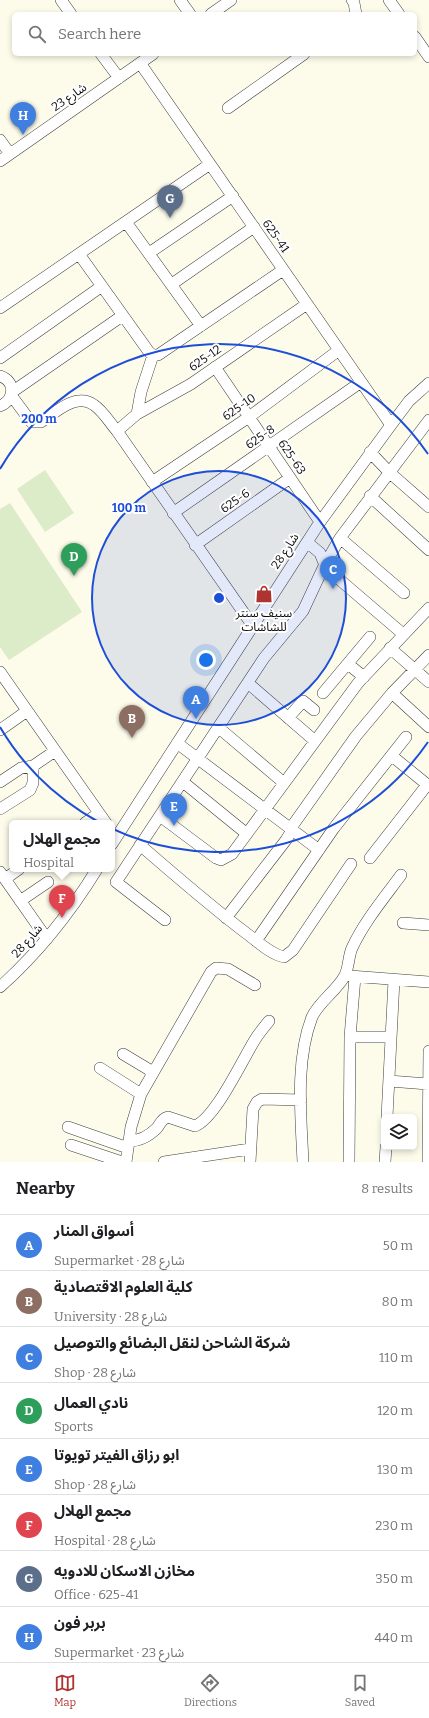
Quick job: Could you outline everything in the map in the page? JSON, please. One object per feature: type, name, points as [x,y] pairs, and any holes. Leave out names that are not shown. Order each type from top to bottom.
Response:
[{"type":"street","points":[[61,0],[70,12]]},
{"type":"street","points":[[180,0],[189,12]]},
{"type":"street","points":[[214,12],[231,0]]},
{"type":"street","points":[[352,0],[355,12]]},
{"type":"street","points":[[389,0],[398,12]]},
{"type":"street","points":[[417,40],[429,57]]},
{"type":"street","points":[[102,56],[118,78]]},
{"type":"street","name":"شارع 23","points":[[0,161],[150,56]]},
{"type":"street","points":[[228,108],[301,56]]},
{"type":"street","name":"625-41","points":[[140,63],[391,424]]},
{"type":"street","points":[[0,140],[10,154]]},
{"type":"street","points":[[0,308],[210,164]]},
{"type":"street","points":[[149,253],[233,196]]},
{"type":"street","points":[[126,222],[201,326]]},
{"type":"street","points":[[172,284],[254,227]]},
{"type":"street","points":[[80,254],[122,316],[149,352],[153,355],[158,355],[283,270]]},
{"type":"street","points":[[0,358],[102,286]]},
{"type":"street","name":"625-12","points":[[117,431],[137,414],[191,384],[307,304]]},
{"type":"street","points":[[0,406],[5,404],[11,394],[122,316]]},
{"type":"street","name":"625-10","points":[[152,482],[249,417],[339,350]]},
{"type":"street","points":[[137,414],[141,392],[153,355]]},
{"type":"street","name":"625-63","points":[[215,368],[320,522]]},
{"type":"street","points":[[0,376],[10,383],[11,394],[31,422],[41,422],[72,402],[83,400],[94,404],[117,431],[253,626]]},
{"type":"street","name":"625-8","points":[[173,513],[362,382]]},
{"type":"street","name":"شارع 28","points":[[115,834],[177,743],[320,522],[409,401],[429,383]]},
{"type":"street","points":[[165,920],[116,882],[264,658],[303,612],[324,566],[340,538],[370,496],[429,420]]},
{"type":"street","points":[[370,452],[429,507]]},
{"type":"street","name":"625-6","points":[[195,544],[290,478]]},
{"type":"street","points":[[370,496],[429,550]]},
{"type":"street","points":[[340,538],[404,593]]},
{"type":"street","points":[[307,542],[320,553],[324,566],[403,634]]},
{"type":"street","points":[[160,816],[222,860],[232,854],[364,677],[429,608]]},
{"type":"street","points":[[323,694],[370,637]]},
{"type":"street","points":[[390,648],[429,682]]},
{"type":"street","points":[[226,918],[286,840],[291,829],[356,736],[392,693],[429,655]]},
{"type":"street","points":[[348,664],[364,677]]},
{"type":"street","points":[[2,677],[28,711],[104,820]]},
{"type":"street","points":[[248,683],[315,741]]},
{"type":"street","points":[[392,693],[429,726]]},
{"type":"street","points":[[288,718],[302,701],[314,710]]},
{"type":"street","points":[[0,730],[28,711]]},
{"type":"street","points":[[218,728],[284,783]]},
{"type":"street","points":[[256,941],[334,828],[406,738]]},
{"type":"street","points":[[177,743],[320,850]]},
{"type":"street","points":[[0,782],[21,768],[33,766],[55,751]]},
{"type":"street","points":[[370,858],[428,785],[392,756]]},
{"type":"street","points":[[0,809],[30,790],[33,766]]},
{"type":"street","points":[[182,782],[247,834]]},
{"type":"street","points":[[89,820],[99,813]]},
{"type":"street","points":[[140,845],[226,918],[256,941],[279,956],[284,957],[289,954],[351,864]]},
{"type":"street","name":"شارع 28","points":[[0,987],[28,961],[47,939],[94,872]]},
{"type":"street","points":[[2,875],[47,939]]},
{"type":"street","points":[[349,1162],[350,976],[347,962],[354,945],[401,875]]},
{"type":"street","points":[[20,900],[48,882]]},
{"type":"street","points":[[404,923],[429,925]]},
{"type":"street","points":[[126,1162],[131,1127],[141,1094],[211,972],[216,968],[228,969],[255,985]]},
{"type":"street","points":[[350,976],[429,982]]},
{"type":"street","points":[[302,1162],[301,1100],[305,1043],[313,1016],[350,976]]},
{"type":"street","points":[[388,1114],[394,980]]},
{"type":"street","points":[[68,1127],[128,1144],[143,1139],[158,1127],[161,1121],[168,1117],[195,1126],[203,1121],[227,1089],[256,1038],[269,1021]]},
{"type":"street","points":[[350,1037],[392,1037]]},
{"type":"street","points":[[425,1161],[429,1051]]},
{"type":"street","points":[[123,1054],[153,1072]]},
{"type":"street","points":[[100,1068],[141,1094]]},
{"type":"street","points":[[389,1081],[428,1084]]},
{"type":"street","points":[[250,1162],[253,1109],[257,1102],[262,1099],[301,1100]]},
{"type":"street","points":[[71,1145],[122,1162]]},
{"type":"street","points":[[164,1162],[250,1149]]},
{"type":"street","points":[[385,1162],[386,1150]]},
{"type":"green space","points":[[45,470],[74,513],[45,532],[17,489]]},
{"type":"green space","points":[[10,503],[82,612],[9,660],[0,647],[0,509]]},
{"type":"place","name":"بربر فون","points":[[23,135]]},
{"type":"place","name":"مخازن الاسكان للادويه","points":[[170,218]]},
{"type":"place","name":"نادي العمال","points":[[74,576]]},
{"type":"place","name":"شركة الشاحن لنقل البضائع والتوصيل","points":[[333,589]]},
{"type":"place","name":"سنيف سنتر للشاشات","points":[[264,594]]},
{"type":"place","name":"أسواق المنار","points":[[196,719]]},
{"type":"place","name":"كلية العلوم الاقتصادية","points":[[132,738]]},
{"type":"place","name":"ابو رزاق الفيتر تويوتا","points":[[174,826]]},
{"type":"place","name":"مجمع الهلال","points":[[62,918]]}]
